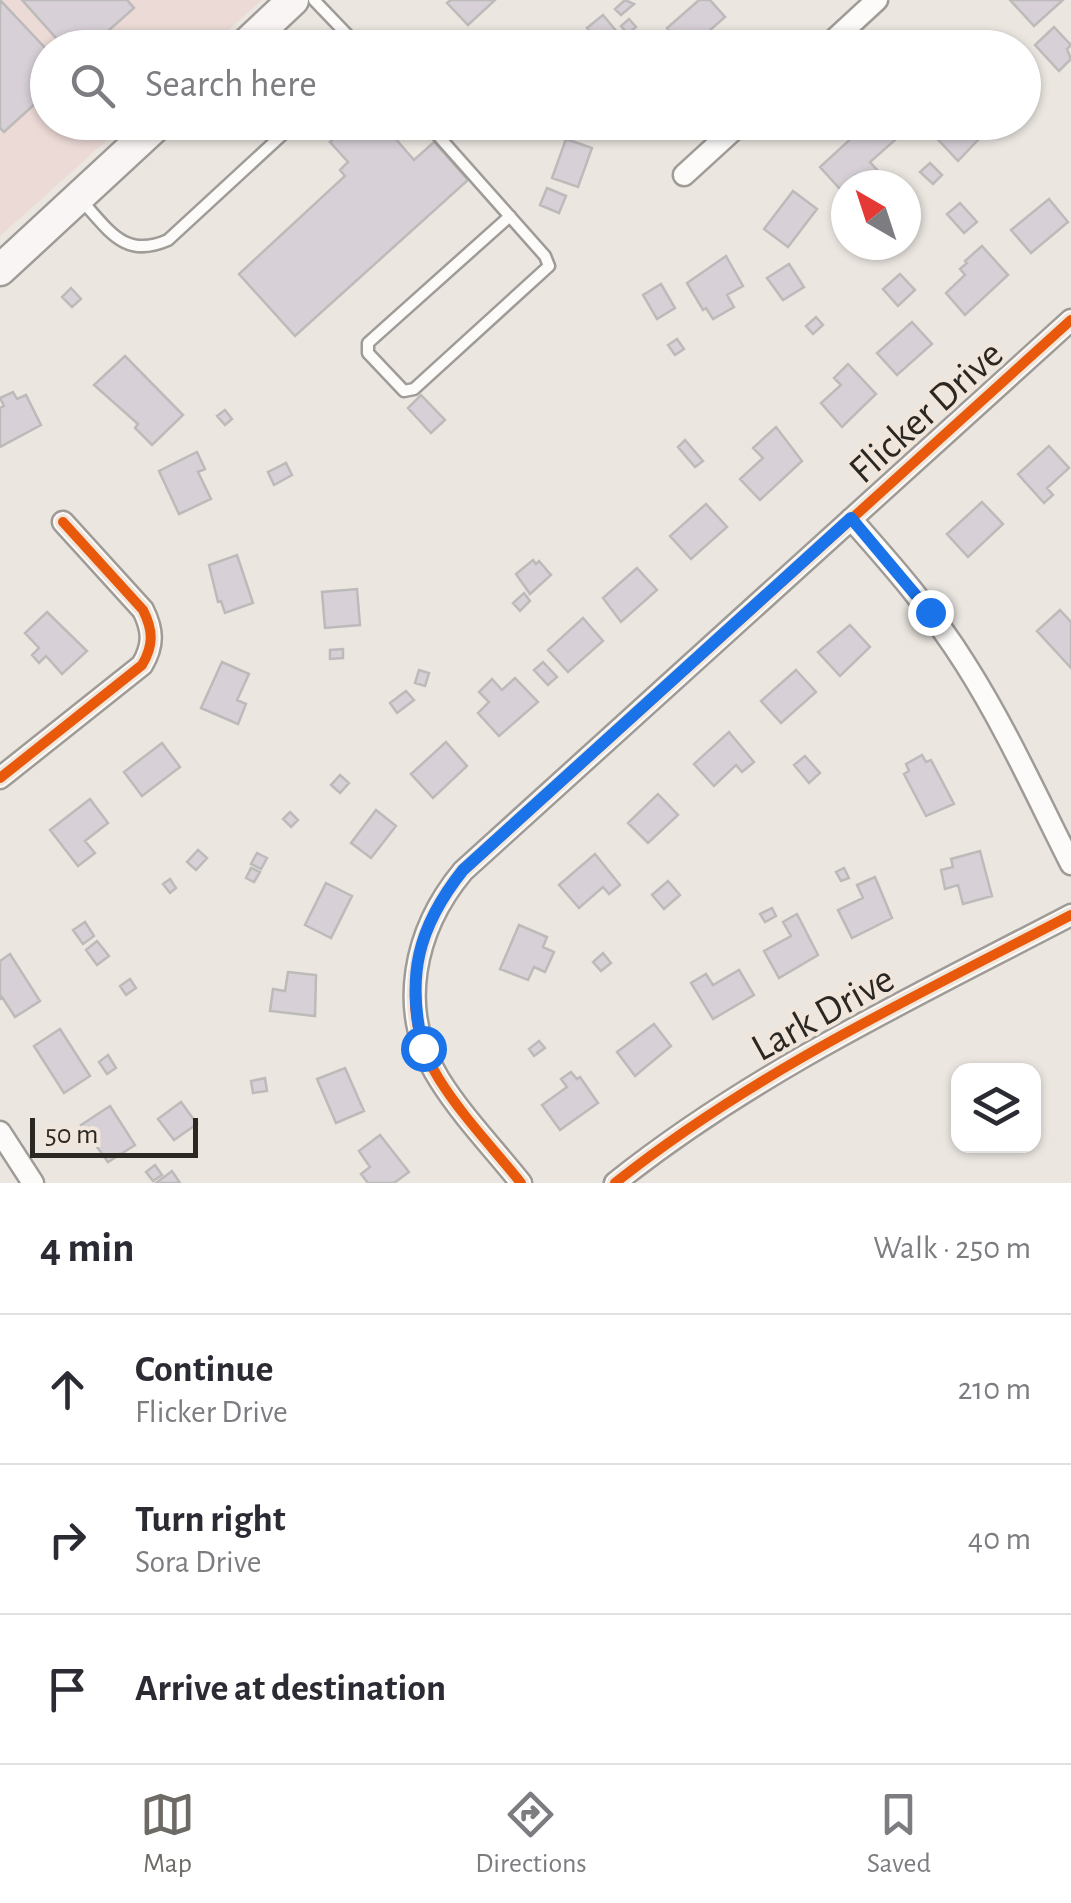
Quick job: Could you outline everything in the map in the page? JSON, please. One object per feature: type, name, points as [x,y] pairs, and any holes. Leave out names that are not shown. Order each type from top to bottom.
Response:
[{"type":"main road","points":[[261,30],[293,0]]},
{"type":"main road","points":[[0,270],[141,140]]},
{"type":"street","points":[[844,30],[877,0]]},
{"type":"street","points":[[684,174],[722,140]]},
{"type":"street","name":"Flicker Drive","points":[[521,1183],[438,1078],[423,1048],[414,1002],[416,966],[429,922],[463,870],[1071,320]]},
{"type":"street","points":[[851,518],[909,586],[965,662],[1071,864]]},
{"type":"street","points":[[0,778],[142,665],[152,638],[143,610],[63,522]]},
{"type":"street","name":"Lark Drive","points":[[615,1183],[748,1087],[825,1042],[1071,916]]},
{"type":"street","points":[[0,1132],[33,1183]]},
{"type":"lane","points":[[314,0],[343,30]]},
{"type":"lane","points":[[79,198],[120,240],[134,247],[151,247],[168,240],[276,140]]},
{"type":"lane","points":[[442,140],[510,216],[545,256],[549,266],[414,389],[404,391],[368,354],[368,342],[510,216]]},
{"type":"shaded area","points":[[0,0],[262,0],[228,30],[30,30],[30,140],[107,140],[0,236]]},
{"type":"building","points":[[0,0],[30,32],[30,108],[4,132],[0,128]]},
{"type":"building","points":[[22,0],[127,0],[134,8],[109,30],[49,30]]},
{"type":"building","points":[[495,0],[468,25],[447,3]]},
{"type":"building","points":[[625,0],[634,4],[621,15],[615,9]]},
{"type":"building","points":[[699,0],[710,0],[725,17],[710,30],[667,28]]},
{"type":"building","points":[[1010,0],[1063,0],[1034,26]]},
{"type":"building","points":[[603,15],[615,30],[589,30]]},
{"type":"building","points":[[629,19],[636,27],[624,30],[621,26]]},
{"type":"building","points":[[1054,27],[1071,45],[1067,49],[1071,59],[1059,71],[1041,52],[1041,39]]},
{"type":"building","points":[[397,140],[414,160],[434,142],[468,180],[295,336],[239,274],[345,176],[340,170],[348,162],[330,142]]},
{"type":"building","points":[[566,140],[592,148],[578,187],[552,178]]},
{"type":"building","points":[[849,140],[895,140],[870,162],[877,170],[831,170],[831,179],[820,167]]},
{"type":"building","points":[[938,140],[978,140],[958,161]]},
{"type":"building","points":[[930,163],[942,175],[933,184],[921,171]]},
{"type":"building","points":[[547,188],[566,196],[559,213],[540,205]]},
{"type":"building","points":[[793,191],[817,209],[788,247],[764,229]]},
{"type":"building","points":[[1049,199],[1068,222],[1031,253],[1011,230]]},
{"type":"building","points":[[960,203],[977,222],[964,233],[947,214]]},
{"type":"building","points":[[982,246],[1008,275],[965,315],[946,293],[965,275],[960,269],[965,261]]},
{"type":"building","points":[[726,256],[743,286],[727,295],[734,307],[713,319],[687,283]]},
{"type":"building","points":[[789,264],[804,287],[783,300],[767,278]]},
{"type":"building","points":[[900,274],[915,290],[898,306],[883,289]]},
{"type":"building","points":[[661,284],[675,308],[657,319],[643,295]]},
{"type":"building","points":[[71,288],[81,299],[72,307],[62,297]]},
{"type":"building","points":[[816,317],[823,325],[813,334],[806,326]]},
{"type":"building","points":[[912,322],[932,344],[897,375],[877,353]]},
{"type":"building","points":[[677,339],[684,349],[675,355],[668,345]]},
{"type":"building","points":[[125,356],[183,415],[152,445],[135,428],[138,424],[94,385]]},
{"type":"building","points":[[848,364],[876,394],[842,427],[821,403],[841,385],[834,378]]},
{"type":"building","points":[[13,392],[17,399],[26,395],[41,425],[0,447],[0,408],[4,406],[0,398]]},
{"type":"building","points":[[421,395],[445,420],[431,433],[408,408]]},
{"type":"building","points":[[225,410],[232,419],[225,425],[217,416]]},
{"type":"building","points":[[776,427],[802,461],[760,500],[740,479],[763,458],[753,448]]},
{"type":"building","points":[[685,440],[703,461],[695,467],[678,447]]},
{"type":"building","points":[[1049,446],[1069,468],[1047,488],[1053,495],[1044,503],[1018,474]]},
{"type":"building","points":[[197,452],[205,469],[198,472],[211,499],[179,514],[159,471]]},
{"type":"building","points":[[286,463],[292,475],[274,485],[268,472]]},
{"type":"building","points":[[982,502],[1003,524],[968,557],[947,534]]},
{"type":"building","points":[[706,504],[727,527],[691,559],[670,536]]},
{"type":"building","points":[[237,555],[253,603],[225,613],[221,601],[218,602],[209,565]]},
{"type":"building","points":[[533,560],[536,564],[539,561],[551,575],[530,594],[516,574]]},
{"type":"building","points":[[637,568],[657,590],[621,622],[603,598]]},
{"type":"building","points":[[357,589],[360,625],[325,628],[322,592]]},
{"type":"building","points":[[524,593],[530,601],[520,611],[513,603]]},
{"type":"building","points":[[1060,610],[1071,622],[1071,668],[1037,631]]},
{"type":"building","points":[[47,612],[87,651],[62,674],[46,656],[39,663],[32,655],[39,648],[25,633]]},
{"type":"building","points":[[583,618],[603,641],[568,672],[548,650]]},
{"type":"building","points":[[850,625],[870,647],[840,676],[818,652]]},
{"type":"building","points":[[343,649],[343,658],[330,659],[330,650]]},
{"type":"building","points":[[222,662],[249,674],[237,700],[246,704],[238,724],[201,708]]},
{"type":"building","points":[[543,662],[557,677],[548,685],[534,670]]},
{"type":"building","points":[[419,670],[429,673],[425,686],[415,683]]},
{"type":"building","points":[[796,670],[816,692],[781,723],[761,701]]},
{"type":"building","points":[[515,678],[538,702],[499,736],[478,713],[489,702],[479,692],[492,679],[502,690]]},
{"type":"building","points":[[406,691],[414,700],[397,713],[390,703]]},
{"type":"building","points":[[729,732],[754,762],[742,772],[736,765],[714,786],[694,764]]},
{"type":"building","points":[[446,742],[467,766],[433,798],[411,774]]},
{"type":"building","points":[[162,743],[180,767],[142,796],[124,772]]},
{"type":"building","points":[[922,755],[926,762],[931,760],[954,804],[926,816],[904,774],[909,771],[906,764]]},
{"type":"building","points":[[805,756],[820,773],[809,783],[794,765]]},
{"type":"building","points":[[340,775],[349,783],[340,793],[331,785]]},
{"type":"building","points":[[658,794],[678,815],[648,843],[628,823]]},
{"type":"building","points":[[90,799],[108,823],[85,841],[95,853],[78,866],[50,830]]},
{"type":"building","points":[[376,810],[396,826],[371,858],[351,843]]},
{"type":"building","points":[[290,812],[298,820],[291,827],[283,819]]},
{"type":"building","points":[[198,850],[207,858],[196,870],[187,862]]},
{"type":"building","points":[[980,851],[992,896],[963,904],[958,885],[945,889],[941,870],[953,867],[951,859]]},
{"type":"building","points":[[257,853],[267,858],[261,869],[251,864]]},
{"type":"building","points":[[595,854],[620,885],[609,894],[603,887],[579,908],[559,885]]},
{"type":"building","points":[[251,868],[260,872],[254,882],[246,878]]},
{"type":"building","points":[[844,868],[849,878],[841,881],[836,872]]},
{"type":"building","points":[[875,877],[892,918],[852,938],[838,910],[863,898],[857,885]]},
{"type":"building","points":[[170,879],[176,888],[170,893],[163,884]]},
{"type":"building","points":[[668,881],[680,895],[664,909],[652,895]]},
{"type":"building","points":[[326,883],[352,896],[331,938],[305,925]]},
{"type":"building","points":[[772,908],[776,916],[765,922],[760,914]]},
{"type":"building","points":[[797,914],[818,955],[779,978],[764,951],[791,936],[783,922]]},
{"type":"building","points":[[85,922],[94,936],[83,944],[73,930]]},
{"type":"building","points":[[519,925],[547,937],[543,947],[554,952],[545,972],[534,967],[528,980],[500,969]]},
{"type":"building","points":[[97,941],[109,956],[97,965],[86,950]]},
{"type":"building","points":[[603,953],[611,963],[601,971],[593,962]]},
{"type":"building","points":[[10,954],[40,1001],[15,1017],[0,999],[0,961]]},
{"type":"building","points":[[739,970],[754,995],[713,1019],[691,983],[706,974],[713,985]]},
{"type":"building","points":[[288,972],[316,975],[315,1016],[270,1011],[273,989],[285,991]]},
{"type":"building","points":[[130,979],[136,988],[126,995],[120,986]]},
{"type":"building","points":[[654,1024],[671,1046],[635,1076],[617,1052]]},
{"type":"building","points":[[60,1029],[90,1076],[64,1093],[34,1046]]},
{"type":"building","points":[[539,1041],[545,1048],[534,1056],[529,1049]]},
{"type":"building","points":[[108,1055],[116,1068],[107,1074],[99,1062]]},
{"type":"building","points":[[345,1068],[364,1111],[336,1123],[317,1079]]},
{"type":"building","points":[[571,1072],[577,1079],[580,1077],[598,1103],[560,1130],[542,1105],[567,1087],[561,1079]]},
{"type":"building","points":[[265,1078],[267,1091],[253,1093],[251,1081]]},
{"type":"building","points":[[181,1102],[197,1124],[174,1140],[158,1119]]},
{"type":"building","points":[[110,1106],[135,1145],[108,1162],[81,1125]]},
{"type":"building","points":[[380,1135],[409,1172],[394,1183],[368,1183],[361,1174],[370,1167],[359,1151]]},
{"type":"building","points":[[155,1165],[162,1175],[153,1181],[146,1172]]},
{"type":"building","points":[[172,1171],[180,1183],[156,1183]]},
{"type":"cycle path","points":[[521,1183],[439,1079],[418,1026],[416,971],[433,919],[446,894],[463,871],[1071,320]]},
{"type":"cycle path","points":[[0,778],[142,665],[149,651],[149,624],[143,610],[63,522]]},
{"type":"cycle path","points":[[615,1183],[668,1143],[779,1071],[1071,915]]},
{"type":"route","points":[[423,1048],[414,1002],[420,948],[429,922],[463,870],[851,518],[930,612]]}]
